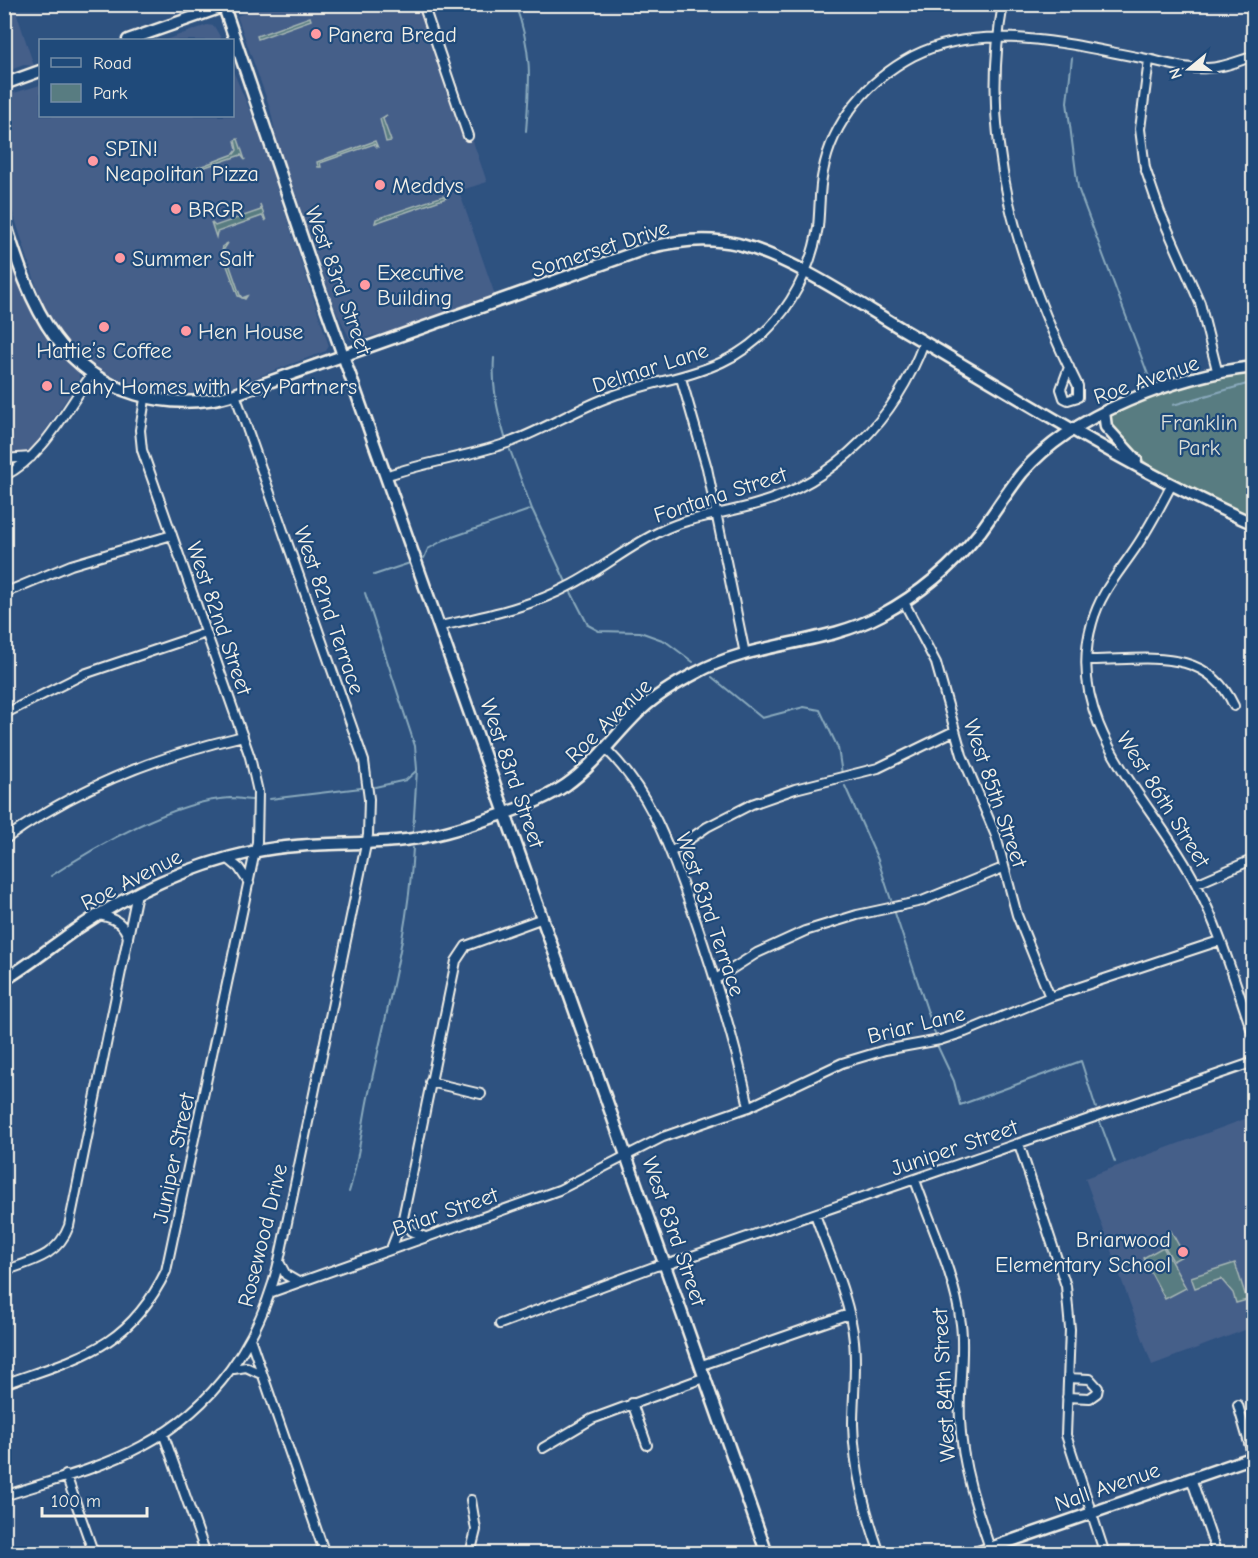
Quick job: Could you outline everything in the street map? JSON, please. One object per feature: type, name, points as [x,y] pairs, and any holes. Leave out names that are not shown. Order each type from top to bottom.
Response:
[{"type":"street","points":[[423,4],[468,136]]},
{"type":"street","points":[[1003,4],[997,39],[994,110],[997,146],[1007,202],[1034,289],[1069,367]]},
{"type":"street","points":[[131,39],[225,5]]},
{"type":"street","name":"West 83rd Street","points":[[225,5],[344,355],[767,1554]]},
{"type":"street","name":"Delmar Lane","points":[[388,475],[502,445],[612,396],[681,378],[724,362],[761,337],[792,298],[813,249],[821,186],[829,151],[846,116],[880,77],[916,54],[951,42],[997,39],[1069,45],[1206,69],[1228,65],[1254,56]]},
{"type":"street","points":[[1149,60],[1140,129],[1145,168],[1160,212],[1200,303],[1218,374]]},
{"type":"street","points":[[4,84],[39,71]]},
{"type":"street","name":"Somerset Drive","points":[[4,219],[20,264],[47,325],[66,350],[93,373],[130,394],[145,399],[195,402],[235,393],[668,243],[703,240],[738,244],[775,258],[803,273],[1171,486],[1254,524]]},
{"type":"street","name":"Fontana Street","points":[[441,626],[497,613],[550,595],[584,578],[657,532],[797,489],[838,462],[869,433],[886,412],[913,368],[924,342]]},
{"type":"street","name":"Roe Avenue","points":[[4,980],[98,915],[176,875],[256,851],[426,837],[507,813],[564,786],[606,749],[655,698],[701,670],[746,654],[838,633],[867,622],[904,602],[946,569],[973,540],[1023,472],[1047,448],[1074,428],[1138,397],[1218,374],[1254,367]]},
{"type":"street","points":[[4,476],[30,457],[93,373]]},
{"type":"street","points":[[681,378],[700,440],[746,654]]},
{"type":"street","name":"West 82nd Terrace","points":[[235,393],[364,761],[369,800],[366,843]]},
{"type":"street","name":"West 82nd Street","points":[[145,399],[141,444],[243,736],[258,792],[256,851]]},
{"type":"street","points":[[1104,412],[1106,427],[1146,471]]},
{"type":"street","points":[[4,459],[30,457]]},
{"type":"street","name":"West 86th Street","points":[[1171,486],[1150,526],[1109,583],[1098,604],[1089,633],[1086,660],[1090,698],[1102,736],[1117,763],[1175,846],[1196,884],[1220,941],[1254,1037]]},
{"type":"street","points":[[4,593],[71,565],[172,535]]},
{"type":"street","name":"West 85th Street","points":[[904,602],[936,663],[954,731],[992,827],[1021,928],[1050,997]]},
{"type":"street","points":[[4,714],[84,674],[207,633]]},
{"type":"street","points":[[1086,660],[1162,659],[1189,664],[1212,676],[1228,692],[1234,706]]},
{"type":"street","points":[[671,852],[707,827],[752,804],[795,789],[878,768],[954,731]]},
{"type":"street","points":[[4,840],[62,803],[113,777],[181,751],[243,736]]},
{"type":"street","name":"West 83rd Terrace","points":[[606,749],[621,764],[644,795],[671,852],[716,979],[749,1107]]},
{"type":"street","name":"Rosewood Drive","points":[[4,1496],[126,1453],[163,1433],[192,1412],[232,1370],[251,1341],[272,1292],[366,843]]},
{"type":"street","name":"Juniper Street","points":[[4,1383],[74,1359],[111,1341],[135,1320],[157,1290],[172,1252],[256,851]]},
{"type":"street","points":[[227,858],[239,868],[249,883]]},
{"type":"street","points":[[1196,884],[1254,858]]},
{"type":"street","points":[[716,979],[757,953],[805,931],[848,917],[922,901],[1004,868]]},
{"type":"street","points":[[4,1271],[49,1254],[65,1236],[137,893]]},
{"type":"street","points":[[98,915],[109,917],[122,925],[128,940]]},
{"type":"street","points":[[392,1249],[403,1218],[453,971],[460,952],[481,940],[543,918]]},
{"type":"street","name":"Briar Lane","points":[[628,1156],[678,1131],[749,1107],[842,1063],[885,1050],[940,1040],[965,1032],[1050,997],[1220,941]]},
{"type":"street","name":"Juniper Street","points":[[500,1324],[595,1287],[915,1180],[1254,1062]]},
{"type":"street","points":[[430,1082],[482,1094]]},
{"type":"street","points":[[1019,1144],[1066,1286],[1070,1329],[1067,1397],[1068,1447],[1105,1554]]},
{"type":"street","name":"Briar Street","points":[[272,1292],[559,1190],[628,1156]]},
{"type":"street","name":"West 84th Street","points":[[915,1180],[956,1299],[962,1344],[960,1418],[962,1451],[966,1474],[991,1550]]},
{"type":"street","points":[[815,1214],[849,1314],[856,1359],[853,1422],[856,1468],[865,1511],[880,1554]]},
{"type":"street","points":[[403,1218],[411,1231],[426,1237]]},
{"type":"street","points":[[279,1261],[282,1271],[298,1282]]},
{"type":"street","points":[[702,1365],[849,1314]]},
{"type":"street","points":[[251,1341],[326,1554]]},
{"type":"street","points":[[232,1370],[251,1368],[263,1376]]},
{"type":"street","points":[[543,1448],[577,1427],[632,1403],[706,1377]]},
{"type":"street","points":[[1067,1397],[1090,1398],[1097,1393],[1098,1388],[1090,1379],[1068,1378]]},
{"type":"street","points":[[632,1403],[647,1445]]},
{"type":"street","points":[[1238,1405],[1253,1457]]},
{"type":"street","points":[[163,1433],[206,1554]]},
{"type":"street","name":"Nall Avenue","points":[[973,1554],[991,1550],[1090,1512],[1253,1457]]},
{"type":"street","points":[[66,1475],[94,1554]]},
{"type":"street","points":[[1191,1478],[1217,1554]]},
{"type":"street","points":[[470,1554],[476,1530],[471,1500]]},
{"type":"shaded area","points":[[4,5],[14,5],[34,66],[24,65],[5,72]]},
{"type":"shaded area","points":[[264,5],[426,5],[487,182],[459,191],[495,295],[391,331],[361,339],[352,340],[349,337],[336,311],[277,141],[270,108],[237,16]]},
{"type":"shaded area","points":[[207,25],[214,26],[221,39],[168,39]]},
{"type":"shaded area","points":[[234,73],[255,122],[329,346],[326,351],[230,387],[177,396],[154,392],[109,375],[80,358],[59,336],[45,313],[4,184],[4,96],[39,85],[39,117],[234,117]]},
{"type":"shaded area","points":[[4,237],[28,303],[42,333],[79,373],[79,380],[33,449],[5,454]]},
{"type":"shaded area","name":"Briarwood Elementary School","points":[[1253,1116],[1253,1327],[1152,1365],[1085,1178]]},
{"type":"green space","points":[[310,17],[311,20],[258,39],[257,36]]},
{"type":"green space","points":[[387,115],[383,119],[391,141],[386,142],[380,119]]},
{"type":"green space","points":[[238,139],[245,160],[241,155],[196,170],[195,176],[194,169],[234,154],[237,150],[235,140]]},
{"type":"green space","points":[[375,141],[378,148],[374,144],[320,163],[321,167],[318,167],[317,162]]},
{"type":"green space","points":[[443,196],[446,198],[375,223],[376,219]]},
{"type":"green space","points":[[260,204],[266,221],[262,216],[217,232],[216,237],[211,222],[215,226],[261,210]]},
{"type":"green space","points":[[228,243],[224,249],[242,298],[238,296],[222,252],[223,246]]},
{"type":"green space","name":"Franklin Park","points":[[1253,367],[1253,524],[1192,493],[1151,467],[1119,436],[1109,417],[1129,406],[1138,397]]},
{"type":"green space","points":[[1171,1231],[1184,1255],[1173,1261],[1159,1237]]},
{"type":"green space","points":[[1163,1247],[1186,1288],[1165,1299],[1143,1258]]},
{"type":"green space","points":[[1235,1263],[1247,1300],[1236,1303],[1233,1293],[1221,1279],[1195,1288],[1191,1277]]},
{"type":"waterway","points":[[515,4],[525,37],[529,67],[526,131]]},
{"type":"waterway","points":[[1072,58],[1067,102],[1078,188],[1150,380]]},
{"type":"waterway","points":[[494,358],[496,398],[505,437]]},
{"type":"waterway","points":[[1173,405],[1254,382]]},
{"type":"waterway","points":[[424,558],[428,549],[444,540],[532,509],[510,450]]},
{"type":"waterway","points":[[532,509],[566,582]]},
{"type":"waterway","points":[[374,575],[410,563]]},
{"type":"waterway","points":[[571,592],[588,625],[599,631],[640,632],[665,641],[693,662]]},
{"type":"waterway","points":[[365,593],[415,746],[417,769],[413,832]]},
{"type":"waterway","points":[[712,677],[762,718],[804,707],[820,710],[838,748],[842,774]]},
{"type":"waterway","points":[[375,787],[406,780],[416,771]]},
{"type":"waterway","points":[[845,786],[878,860],[891,900]]},
{"type":"waterway","points":[[270,799],[361,788]]},
{"type":"waterway","points":[[51,876],[113,839],[161,816],[208,801],[230,798],[253,800]]},
{"type":"waterway","points":[[349,1192],[402,939],[413,848]]},
{"type":"waterway","points":[[895,913],[935,1034]]},
{"type":"waterway","points":[[938,1047],[954,1081],[960,1105],[1081,1061],[1096,1108]]},
{"type":"waterway","points":[[1100,1122],[1115,1162]]},
{"type":"place","name":"Panera Bread","points":[[316,34]]},
{"type":"place","name":"SPIN! Neapolitan Pizza","points":[[93,161]]},
{"type":"place","name":"Meddys","points":[[380,185]]},
{"type":"place","name":"BRGR","points":[[176,209]]},
{"type":"place","name":"Summer Salt","points":[[120,258]]},
{"type":"place","name":"Executive Building","points":[[365,285]]},
{"type":"place","name":"Hattie’s Coffee","points":[[104,327]]},
{"type":"place","name":"Hen House","points":[[186,331]]},
{"type":"place","name":"Leahy Homes with Key Partners","points":[[47,386]]},
{"type":"place","name":"Briarwood Elementary School","points":[[1183,1252]]}]
